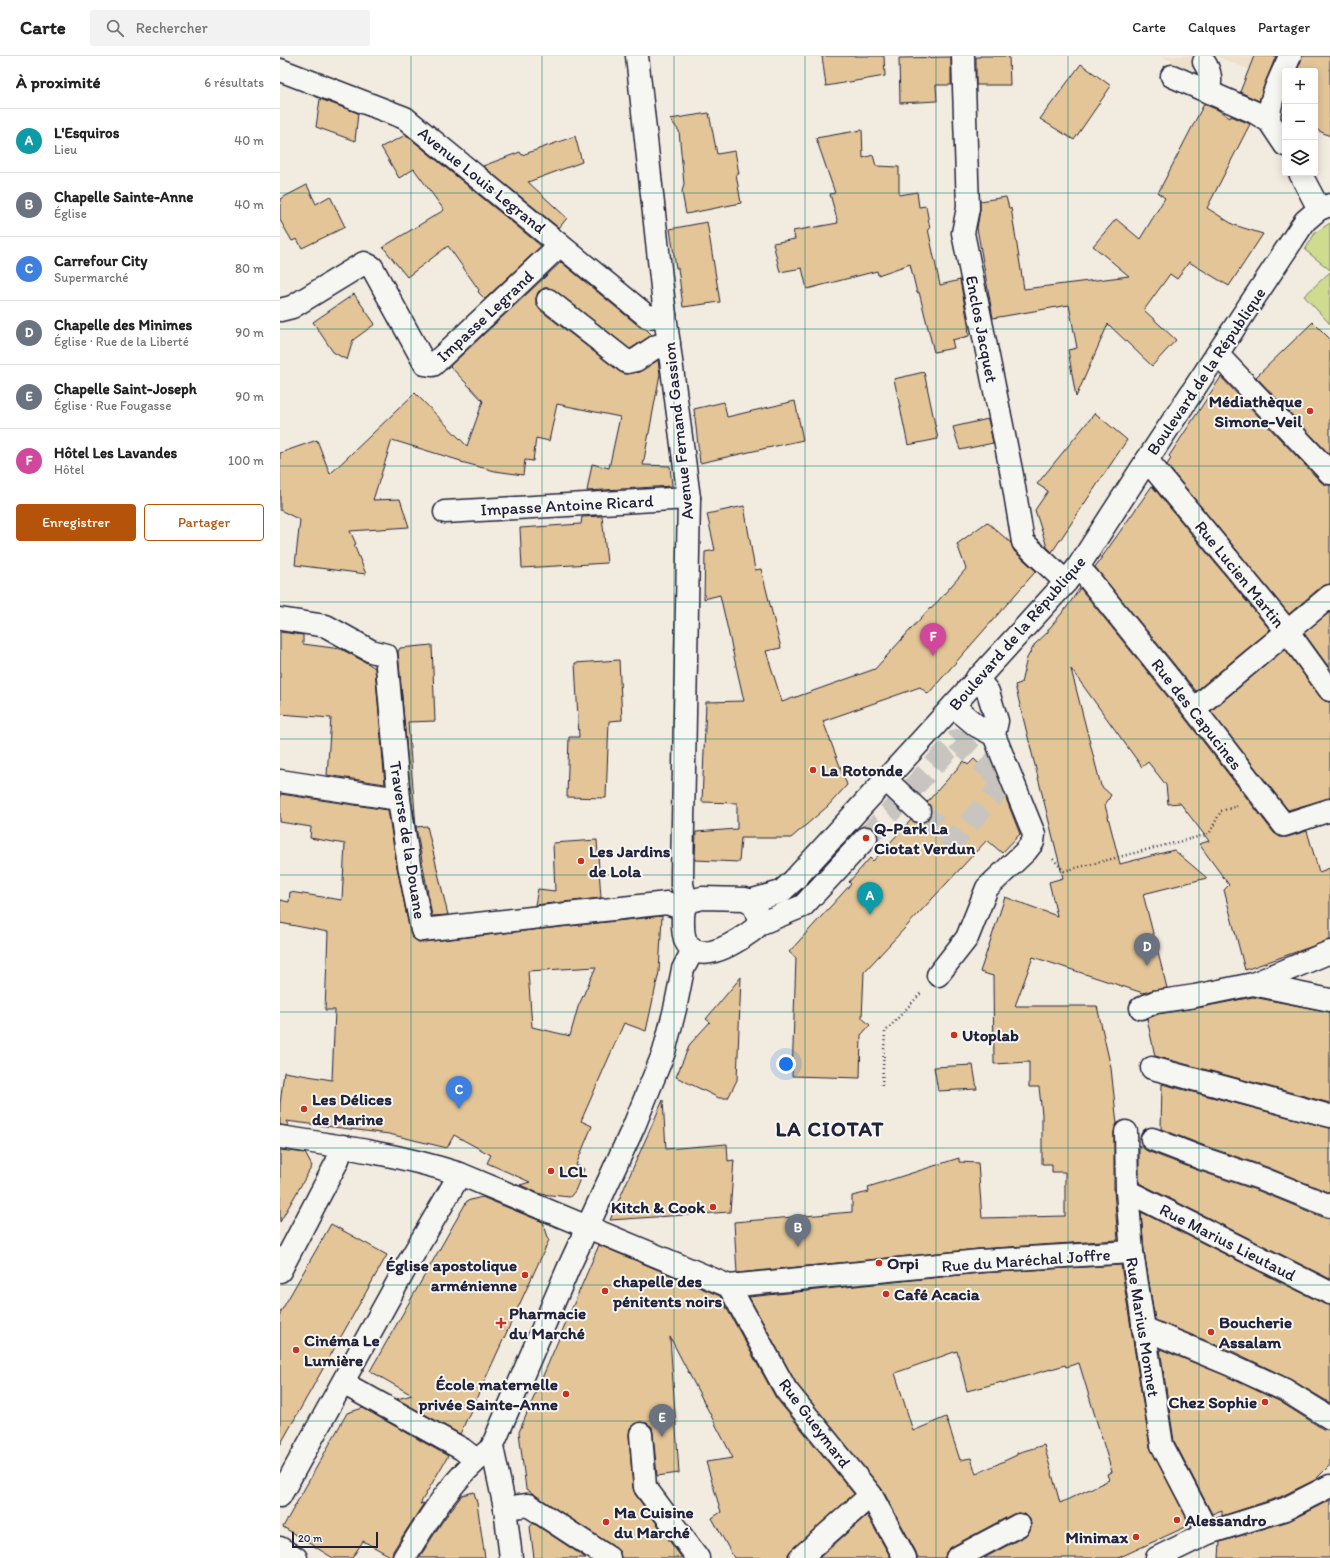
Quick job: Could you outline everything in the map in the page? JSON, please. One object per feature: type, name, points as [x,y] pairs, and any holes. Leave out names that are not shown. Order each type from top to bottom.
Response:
[{"type":"street","name":"Avenue Fernand Gassion","points":[[636,56],[665,316],[689,498],[682,877],[685,906]]},
{"type":"street","name":"Enclos Jacquet","points":[[963,56],[968,208],[963,233],[1012,475],[1023,542],[1072,575]]},
{"type":"street","points":[[1269,121],[1269,108],[1272,98],[1290,56]]},
{"type":"street","points":[[1204,62],[1211,79],[1209,92]]},
{"type":"street","name":"Avenue Louis Legrand","points":[[280,70],[405,118],[648,317],[665,316]]},
{"type":"street","points":[[1172,76],[1254,112],[1269,121],[1282,140]]},
{"type":"street","points":[[1301,176],[1318,212]]},
{"type":"street","name":"Boulevard de la République","points":[[685,906],[702,898],[739,898],[750,901],[781,892],[794,880],[953,706],[1072,575],[1217,354],[1318,212]]},
{"type":"street","name":"Impasse Legrand","points":[[280,310],[292,307],[364,263],[372,267],[425,364],[433,365],[560,245]]},
{"type":"street","points":[[548,300],[627,362],[636,360],[657,346],[669,343]]},
{"type":"street","points":[[1217,354],[1330,473]]},
{"type":"street","name":"Rue Lucien Martin","points":[[1147,460],[1288,632],[1330,690]]},
{"type":"street","name":"Impasse Antoine Ricard","points":[[445,512],[689,498]]},
{"type":"street","name":"Rue des Capucines","points":[[1072,575],[1194,709],[1284,825],[1330,810]]},
{"type":"street","points":[[1194,709],[1330,596]]},
{"type":"street","name":"Traverse de la Douane","points":[[280,619],[326,626],[371,651],[386,655],[399,799],[409,865],[422,930],[667,903],[685,906]]},
{"type":"street","points":[[938,975],[967,938],[987,888],[1026,851],[1033,842],[1034,834],[994,735],[997,721],[988,692],[977,678]]},
{"type":"street","points":[[953,706],[976,726],[994,735]]},
{"type":"street","points":[[885,779],[920,811]]},
{"type":"street","points":[[280,781],[399,799]]},
{"type":"street","points":[[685,906],[683,936],[685,943],[693,950],[701,953],[718,951],[755,929],[759,924],[803,906],[866,838]]},
{"type":"street","points":[[750,901],[758,913],[759,924]]},
{"type":"street","points":[[404,1558],[438,1504],[484,1454],[634,1126],[664,1052],[683,969],[693,950]]},
{"type":"street","points":[[1141,1008],[1155,1002],[1195,996],[1253,984],[1330,952]]},
{"type":"street","points":[[1253,984],[1328,1000]]},
{"type":"street","points":[[1152,1068],[1330,1116]]},
{"type":"street","name":"Rue Marius Monnet","points":[[1126,1132],[1127,1191],[1132,1252],[1162,1444],[1208,1533]]},
{"type":"street","points":[[280,1138],[343,1146],[423,1162],[460,1174],[729,1286]]},
{"type":"street","points":[[1152,1139],[1201,1158],[1263,1179],[1330,1206]]},
{"type":"street","points":[[280,1271],[337,1162],[343,1146]]},
{"type":"street","points":[[280,1496],[410,1260],[460,1174]]},
{"type":"street","name":"Rue Marius Lieutaud","points":[[1127,1191],[1330,1293]]},
{"type":"street","name":"Rue du Maréchal Joffre","points":[[729,1286],[979,1262],[1132,1252]]},
{"type":"street","name":"Rue Gueymard","points":[[729,1286],[786,1390],[871,1495],[905,1558]]},
{"type":"street","points":[[1143,1328],[1229,1364],[1285,1390],[1330,1418]]},
{"type":"street","points":[[343,1383],[462,1449],[484,1454]]},
{"type":"street","points":[[641,1434],[645,1487],[698,1558]]},
{"type":"street","points":[[484,1454],[505,1508],[511,1558]]},
{"type":"street","points":[[1158,1558],[1208,1533],[1285,1509],[1330,1486]]},
{"type":"street","points":[[800,1558],[871,1495]]},
{"type":"street","points":[[505,1508],[528,1505],[609,1558]]},
{"type":"street","points":[[957,1558],[1018,1525]]},
{"type":"street","points":[[280,1548],[296,1558]]},
{"type":"path","points":[[1064,871],[1209,834],[1221,811],[1263,798]]},
{"type":"path","points":[[882,1085],[884,1032],[938,975]]},
{"type":"shaded area","points":[[1160,56],[1203,56],[1199,65],[1189,69]]},
{"type":"shaded area","points":[[1216,56],[1254,56],[1248,69]]},
{"type":"green space","points":[[1330,223],[1330,270],[1305,250],[1315,233]]},
{"type":"green space","points":[[1330,272],[1330,324],[1304,296]]},
{"type":"building","points":[[822,56],[884,56],[885,76],[826,86]]},
{"type":"building","points":[[1009,56],[1010,85],[976,85],[976,57]]},
{"type":"building","points":[[1254,56],[1276,56],[1259,101],[1240,92]]},
{"type":"building","points":[[1302,56],[1330,56],[1330,136],[1318,130],[1318,68],[1298,68]]},
{"type":"building","points":[[951,57],[951,85],[936,85],[937,101],[900,103],[899,58]]},
{"type":"building","points":[[1081,64],[1111,86],[1074,140],[1040,119]]},
{"type":"building","points":[[320,99],[358,113],[355,141],[316,127]]},
{"type":"building","points":[[1204,104],[1218,110],[1230,118],[1231,116],[1250,124],[1207,208],[1234,225],[1263,234],[1229,286],[1189,262],[1177,279],[1170,274],[1144,310],[1176,340],[1152,366],[1108,324],[1076,397],[1068,350],[1077,348],[1069,305],[993,318],[977,228],[980,201],[1006,197],[1009,208],[1011,208],[1024,289],[1129,276],[1093,246],[1116,219],[1140,239],[1165,198],[1158,193]]},
{"type":"building","points":[[709,113],[717,154],[735,151],[739,174],[736,174],[741,203],[686,214],[682,192],[684,184],[679,131],[670,119]]},
{"type":"building","points":[[862,130],[863,158],[873,155],[876,166],[899,167],[899,195],[917,192],[919,207],[926,206],[930,229],[928,229],[940,285],[960,280],[969,336],[952,340],[954,348],[934,352],[919,292],[917,293],[910,264],[878,275],[877,271],[807,289],[802,268],[780,272],[773,243],[795,239],[793,231],[838,223],[830,194],[835,193],[816,138]]},
{"type":"building","points":[[406,135],[541,246],[485,299],[478,292],[479,290],[448,246],[407,277],[383,247],[444,210],[414,169],[399,178],[381,147]]},
{"type":"building","points":[[575,136],[582,162],[528,182],[567,218],[559,228],[483,166],[520,152],[522,155]]},
{"type":"building","points":[[307,185],[316,204],[330,196],[345,227],[302,248],[297,239],[292,241],[280,220],[280,199]]},
{"type":"building","points":[[707,222],[720,302],[683,307],[678,268],[676,268],[670,229]]},
{"type":"building","points":[[561,262],[640,327],[646,329],[652,335],[630,349],[555,290],[544,288],[538,292],[536,304],[540,310],[620,372],[625,374],[639,372],[658,360],[660,374],[643,465],[670,466],[672,486],[587,491],[592,464],[609,468],[620,417],[557,404],[549,441],[536,438],[533,461],[525,460],[523,475],[495,471],[461,462],[392,440],[373,500],[400,499],[409,527],[350,531],[366,574],[295,565],[300,520],[280,510],[280,453],[317,440],[330,474],[415,393],[467,446],[483,401],[450,366]]},
{"type":"building","points":[[354,294],[375,324],[353,340],[347,360],[333,352],[313,322]]},
{"type":"building","points":[[1313,322],[1330,339],[1330,455],[1256,377]]},
{"type":"building","points":[[924,372],[938,439],[908,445],[894,379]]},
{"type":"building","points":[[1221,377],[1321,482],[1326,485],[1330,485],[1330,584],[1322,586],[1289,614],[1167,465],[1171,458],[1169,456]]},
{"type":"building","points":[[795,401],[803,440],[700,463],[694,409],[724,402],[727,417]]},
{"type":"building","points":[[1095,413],[1127,440],[1052,552],[1047,547],[1035,510],[1048,491],[1037,484]]},
{"type":"building","points":[[988,419],[993,443],[960,450],[953,427]]},
{"type":"building","points":[[1152,486],[1270,630],[1196,691],[1095,567]]},
{"type":"building","points":[[744,506],[755,570],[761,569],[781,648],[766,651],[782,702],[875,669],[966,569],[957,544],[987,522],[1011,543],[1014,551],[1036,571],[928,694],[920,687],[823,721],[847,785],[828,806],[791,838],[741,838],[739,862],[695,860],[696,832],[737,829],[737,803],[702,802],[706,702],[744,701],[720,595],[704,599],[705,552],[715,550],[707,514]]},
{"type":"building","points":[[602,516],[607,563],[522,568],[520,528],[581,524],[582,517]]},
{"type":"building","points":[[1080,588],[1184,717],[1274,833],[1280,837],[1287,837],[1307,831],[1319,872],[1330,868],[1330,940],[1245,970],[1224,890],[1229,885],[1199,844],[1209,841],[1180,803],[1168,804],[1166,785],[1148,762],[1142,767],[1071,669],[1101,786],[1111,795],[1105,805],[1120,864],[1174,850],[1207,878],[1143,894],[1167,988],[1143,993],[1033,957],[1015,1006],[1097,1006],[1111,1068],[1117,1124],[1114,1132],[1114,1191],[1118,1240],[978,1249],[737,1273],[734,1222],[852,1212],[852,1196],[869,1192],[868,1187],[959,1158],[959,1162],[978,1163],[982,1218],[1065,1216],[1065,1172],[1052,1172],[1052,1164],[1042,1164],[1042,1114],[1039,1087],[1029,1087],[1029,1062],[994,1064],[993,976],[980,972],[1005,897],[1057,916],[1049,882],[1063,878],[1015,685],[1021,683],[1027,658],[1035,644],[1048,632]]},
{"type":"building","points":[[1330,612],[1330,669],[1304,633]]},
{"type":"building","points":[[280,632],[303,635],[303,644],[341,649],[375,668],[385,784],[327,775],[331,718],[280,714]]},
{"type":"building","points":[[432,645],[435,721],[408,722],[416,827],[411,798],[398,652],[400,648]]},
{"type":"building","points":[[1285,649],[1320,697],[1325,701],[1330,702],[1330,798],[1288,810],[1211,711]]},
{"type":"building","points":[[619,660],[622,720],[609,721],[606,798],[567,797],[569,737],[579,737],[575,663]]},
{"type":"building","points":[[974,759],[1000,783],[1020,834],[1002,853],[987,840],[864,972],[862,1018],[870,1025],[861,1035],[860,1078],[792,1076],[796,958],[789,952],[851,884],[849,882],[870,858],[873,861],[911,820],[917,823],[923,823],[928,820],[931,813],[931,807],[927,802],[964,761],[968,765]]},
{"type":"building","points":[[280,794],[388,810],[397,867],[410,932],[413,938],[418,942],[662,916],[659,972],[646,1031],[624,1023],[581,1121],[592,1126],[576,1165],[584,1169],[575,1191],[570,1197],[541,1194],[520,1185],[530,1182],[487,1163],[491,1155],[454,1135],[447,1148],[389,1134],[286,1121],[289,1126],[280,1125],[280,1104],[284,1072],[332,1080],[335,1010],[325,1010],[328,932],[280,923],[280,900],[289,902],[290,892],[342,900],[345,844],[310,838],[311,827],[280,822]],"holes":[[[596,967],[578,1007],[570,1036],[532,1027],[528,971]]]},
{"type":"building","points":[[427,826],[448,915],[432,916],[416,827]]},
{"type":"building","points":[[597,840],[601,898],[535,905],[538,889],[555,891],[553,843]]},
{"type":"building","points":[[741,977],[737,1080],[728,1098],[719,1098],[676,1077],[690,1044],[710,1022],[706,1019]]},
{"type":"building","points":[[1253,997],[1330,1012],[1330,1103],[1155,1056],[1147,1019],[1158,1014]]},
{"type":"building","points":[[973,1065],[977,1089],[938,1091],[934,1067]]},
{"type":"building","points":[[1162,1084],[1330,1128],[1330,1193],[1267,1167],[1161,1129]]},
{"type":"building","points":[[663,1100],[666,1149],[727,1144],[728,1161],[734,1160],[730,1212],[610,1220]]},
{"type":"building","points":[[1139,1145],[1147,1151],[1259,1191],[1325,1218],[1330,1218],[1330,1279],[1139,1183]]},
{"type":"building","points":[[280,1150],[305,1153],[312,1166],[280,1222]]},
{"type":"building","points":[[482,1197],[543,1222],[549,1240],[460,1434],[397,1399],[412,1395],[370,1371],[467,1201]]},
{"type":"building","points":[[1141,1212],[1324,1304],[1330,1305],[1330,1403],[1290,1379],[1234,1352],[1155,1320],[1144,1251]]},
{"type":"building","points":[[331,1224],[387,1255],[280,1445],[280,1313]]},
{"type":"building","points":[[599,1245],[720,1296],[776,1398],[854,1494],[792,1549],[788,1554],[788,1558],[734,1558],[712,1518],[721,1512],[706,1462],[733,1458],[670,1337],[679,1473],[657,1476],[652,1427],[647,1423],[640,1422],[634,1424],[630,1428],[629,1435],[633,1488],[635,1494],[682,1558],[621,1558],[620,1552],[616,1548],[526,1489],[519,1432]]},
{"type":"building","points":[[1121,1265],[1150,1447],[1190,1525],[1118,1558],[984,1558],[1025,1536],[1029,1532],[1031,1526],[1030,1519],[1025,1514],[1019,1513],[1013,1514],[951,1547],[946,1552],[945,1558],[917,1558],[916,1552],[882,1489],[796,1383],[749,1297],[980,1273]],"holes":[[[957,1351],[967,1391],[1002,1383],[1065,1365],[1066,1367],[1079,1363],[1112,1472],[1107,1474],[1109,1480],[1060,1503],[1044,1445],[1017,1453],[1017,1455],[976,1474],[971,1458],[960,1460],[946,1417],[913,1431],[895,1373]]]},
{"type":"building","points":[[1160,1349],[1224,1375],[1279,1401],[1323,1429],[1330,1430],[1330,1465],[1315,1480],[1280,1497],[1222,1516],[1222,1510],[1212,1514],[1174,1441]]},
{"type":"building","points":[[363,1408],[448,1456],[420,1504],[424,1503],[393,1551],[392,1557],[363,1541],[352,1558],[333,1558],[283,1527],[347,1413]]},
{"type":"building","points":[[474,1492],[485,1558],[419,1558],[442,1522],[462,1495]]},
{"type":"building","points":[[1330,1500],[1330,1558],[1219,1558],[1220,1542],[1289,1521]]},
{"type":"building","points":[[867,1515],[891,1558],[819,1558]]},
{"type":"building","points":[[533,1523],[586,1558],[534,1558],[530,1527]]},
{"type":"tunnel","points":[[866,838],[957,740],[1005,782],[954,840],[919,811]]},
{"type":"place","name":"Médiathèque Simone-Veil","points":[[1310,411]]},
{"type":"place","name":"Hôtel Les Lavandes","points":[[933,656]]},
{"type":"place","name":"La Rotonde","points":[[813,770]]},
{"type":"place","name":"Q-Park La Ciotat Verdun","points":[[866,838]]},
{"type":"place","name":"Les Jardins de Lola","points":[[581,861]]},
{"type":"place","name":"L'Esquiros","points":[[870,915]]},
{"type":"place","name":"Chapelle des Minimes","points":[[1147,966]]},
{"type":"place","name":"Utoplab","points":[[954,1035]]},
{"type":"place","name":"Les Délices de Marine","points":[[304,1109]]},
{"type":"place","name":"Carrefour City","points":[[459,1109]]},
{"type":"place","name":"LCL","points":[[551,1171]]},
{"type":"place","name":"Kitch & Cook","points":[[713,1207]]},
{"type":"place","name":"Chapelle Sainte-Anne","points":[[798,1247]]},
{"type":"place","name":"Orpi","points":[[879,1263]]},
{"type":"place","name":"Église apostolique arménienne","points":[[525,1275]]},
{"type":"place","name":"chapelle des pénitents noirs","points":[[605,1291]]},
{"type":"place","name":"Café Acacia","points":[[886,1294]]},
{"type":"place","name":"Pharmacie du Marché","points":[[501,1323]]},
{"type":"place","name":"Boucherie Assalam","points":[[1211,1332]]},
{"type":"place","name":"Cinéma Le Lumière","points":[[296,1350]]},
{"type":"place","name":"École maternelle privée Sainte-Anne","points":[[566,1394]]},
{"type":"place","name":"Chez Sophie","points":[[1265,1402]]},
{"type":"place","name":"Chapelle Saint-Joseph","points":[[662,1437]]},
{"type":"place","name":"Alessandro","points":[[1177,1520]]},
{"type":"place","name":"Ma Cuisine du Marché","points":[[606,1522]]},
{"type":"place","name":"Minimax","points":[[1136,1537]]},
{"type":"district","name":"LA CIOTAT","points":[[830,1129]]}]
